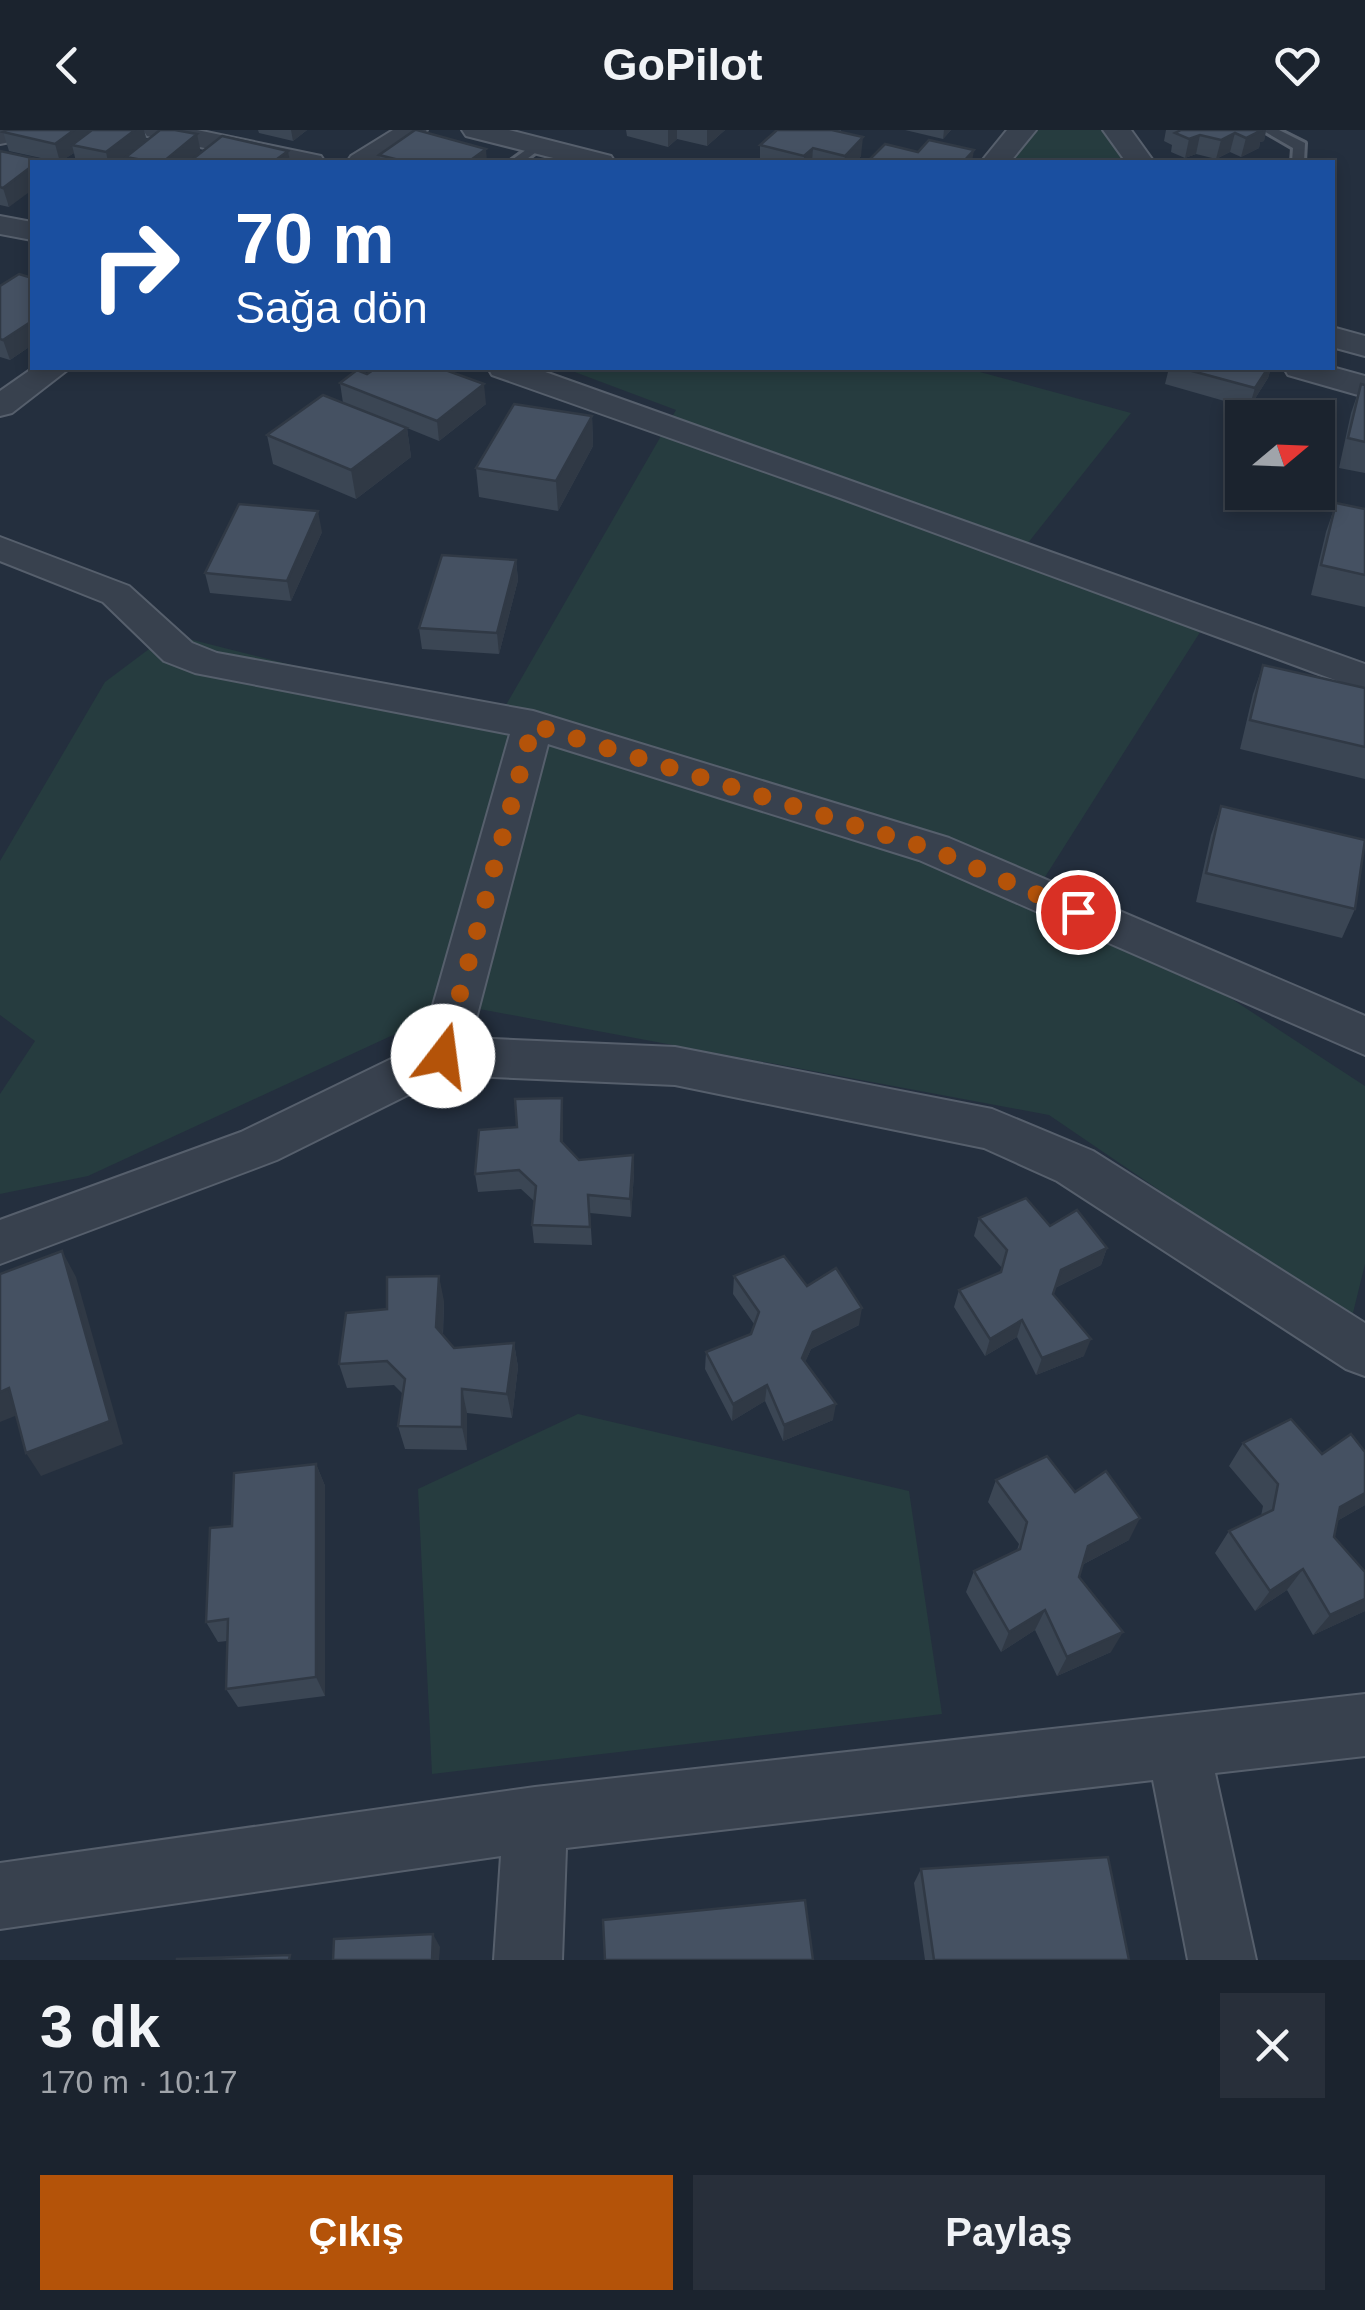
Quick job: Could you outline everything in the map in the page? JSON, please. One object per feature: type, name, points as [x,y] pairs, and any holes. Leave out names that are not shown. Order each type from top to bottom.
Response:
[{"type":"street","points":[[0,136],[9,130]]},
{"type":"street","points":[[157,130],[301,160]]},
{"type":"street","points":[[364,160],[412,130]]},
{"type":"street","points":[[476,130],[526,154],[582,160]]},
{"type":"street","points":[[997,160],[1022,130]]},
{"type":"street","points":[[1117,130],[1139,160]]},
{"type":"street","points":[[0,225],[30,231]]},
{"type":"street","points":[[1335,338],[1365,346]]},
{"type":"street","points":[[0,406],[51,370]]},
{"type":"street","points":[[510,370],[853,490],[1365,678]]},
{"type":"street","points":[[1307,370],[1365,386]]},
{"type":"street","points":[[0,548],[116,594],[178,652],[208,664],[533,725],[934,850],[1365,1036]]},
{"type":"street","points":[[443,1056],[533,725]]},
{"type":"street","points":[[0,1242],[259,1146],[443,1056],[675,1066],[992,1129],[1075,1166],[1365,1352]]},
{"type":"street","points":[[0,1896],[534,1819],[1365,1725]]},
{"type":"street","points":[[1178,1746],[1222,1960]]},
{"type":"street","points":[[528,1960],[534,1819]]},
{"type":"lane","points":[[1269,130],[1300,146],[1298,160]]},
{"type":"green space","points":[[1036,130],[1107,130],[1124,160],[1011,160]]},
{"type":"green space","points":[[569,370],[972,370],[1131,413],[1024,548],[1209,618],[1045,877],[1365,1086],[1365,1264],[1351,1321],[1049,1115],[458,1005],[88,1176],[0,1194],[0,1094],[35,1041],[0,1015],[0,861],[105,682],[169,634],[499,717],[676,410]]},
{"type":"green space","points":[[578,1414],[909,1491],[942,1714],[432,1774],[418,1489]]},
{"type":"building","points":[[74,130],[55,144],[3,132]]},
{"type":"building","points":[[92,130],[135,130],[106,152],[72,145]]},
{"type":"building","points":[[160,130],[197,134],[165,160],[126,157]]},
{"type":"building","points":[[415,130],[486,149],[471,160],[399,160],[379,155]]},
{"type":"building","points":[[777,130],[832,130],[863,137],[845,156],[813,148],[804,156],[760,145]]},
{"type":"building","points":[[1262,130],[1246,138],[1235,133],[1221,140],[1200,135],[1189,139],[1175,133]]},
{"type":"building","points":[[222,136],[288,151],[276,160],[192,160]]},
{"type":"building","points":[[929,140],[974,150],[965,160],[869,160],[885,144],[918,152]]},
{"type":"building","points":[[0,151],[42,160],[30,160],[30,168],[0,187]]},
{"type":"building","points":[[19,274],[30,277],[30,322],[3,340],[0,339],[0,286]]},
{"type":"building","points":[[357,370],[367,374],[373,370],[446,370],[484,384],[437,421],[340,383]]},
{"type":"building","points":[[1188,370],[1267,370],[1255,388]]},
{"type":"building","points":[[1361,384],[1365,385],[1365,442],[1348,438]]},
{"type":"building","points":[[323,395],[407,428],[351,470],[267,435]]},
{"type":"building","points":[[514,404],[592,416],[556,481],[476,468]]},
{"type":"building","points":[[1336,503],[1365,509],[1365,575],[1321,565]]},
{"type":"building","points":[[239,504],[318,511],[287,581],[205,573]]},
{"type":"building","points":[[442,555],[516,560],[497,633],[419,628]]},
{"type":"building","points":[[1263,665],[1365,688],[1365,747],[1250,720]]},
{"type":"building","points":[[1221,806],[1365,840],[1355,909],[1206,873]]},
{"type":"building","points":[[562,1098],[561,1141],[579,1160],[633,1155],[630,1199],[588,1195],[590,1227],[532,1225],[536,1186],[519,1170],[475,1174],[479,1130],[517,1127],[515,1099]]},
{"type":"building","points":[[1026,1198],[1050,1226],[1077,1210],[1107,1248],[1061,1270],[1053,1294],[1091,1339],[1042,1358],[1022,1320],[990,1339],[959,1290],[1001,1272],[1007,1250],[979,1218]]},
{"type":"building","points":[[62,1251],[110,1421],[26,1453],[9,1388],[0,1392],[0,1274]]},
{"type":"building","points":[[784,1256],[807,1286],[836,1268],[862,1308],[813,1332],[802,1358],[836,1404],[784,1425],[767,1385],[733,1404],[706,1352],[751,1334],[759,1312],[734,1276]]},
{"type":"building","points":[[439,1276],[436,1327],[454,1348],[514,1343],[507,1394],[462,1389],[462,1427],[398,1426],[405,1379],[387,1361],[339,1364],[346,1313],[387,1309],[387,1277]]},
{"type":"building","points":[[1291,1419],[1322,1454],[1351,1434],[1365,1452],[1365,1493],[1340,1507],[1334,1537],[1365,1572],[1365,1599],[1330,1615],[1303,1569],[1270,1591],[1229,1531],[1273,1510],[1278,1484],[1243,1443]]},
{"type":"building","points":[[1047,1456],[1075,1492],[1106,1471],[1140,1518],[1088,1546],[1079,1577],[1123,1632],[1067,1657],[1045,1610],[1009,1632],[974,1571],[1020,1549],[1027,1522],[996,1480]]},
{"type":"building","points":[[316,1464],[316,1677],[226,1689],[228,1619],[206,1622],[210,1528],[232,1526],[234,1473]]},
{"type":"building","points":[[1108,1857],[1129,1960],[934,1960],[921,1869]]},
{"type":"building","points":[[805,1900],[813,1960],[605,1960],[603,1920]]},
{"type":"building","points":[[433,1934],[432,1960],[333,1960],[334,1939]]},
{"type":"building","points":[[290,1955],[289,1960],[177,1960],[177,1959]]},
{"type":"route","points":[[443,1056],[533,725],[934,850],[1078,912]]}]
